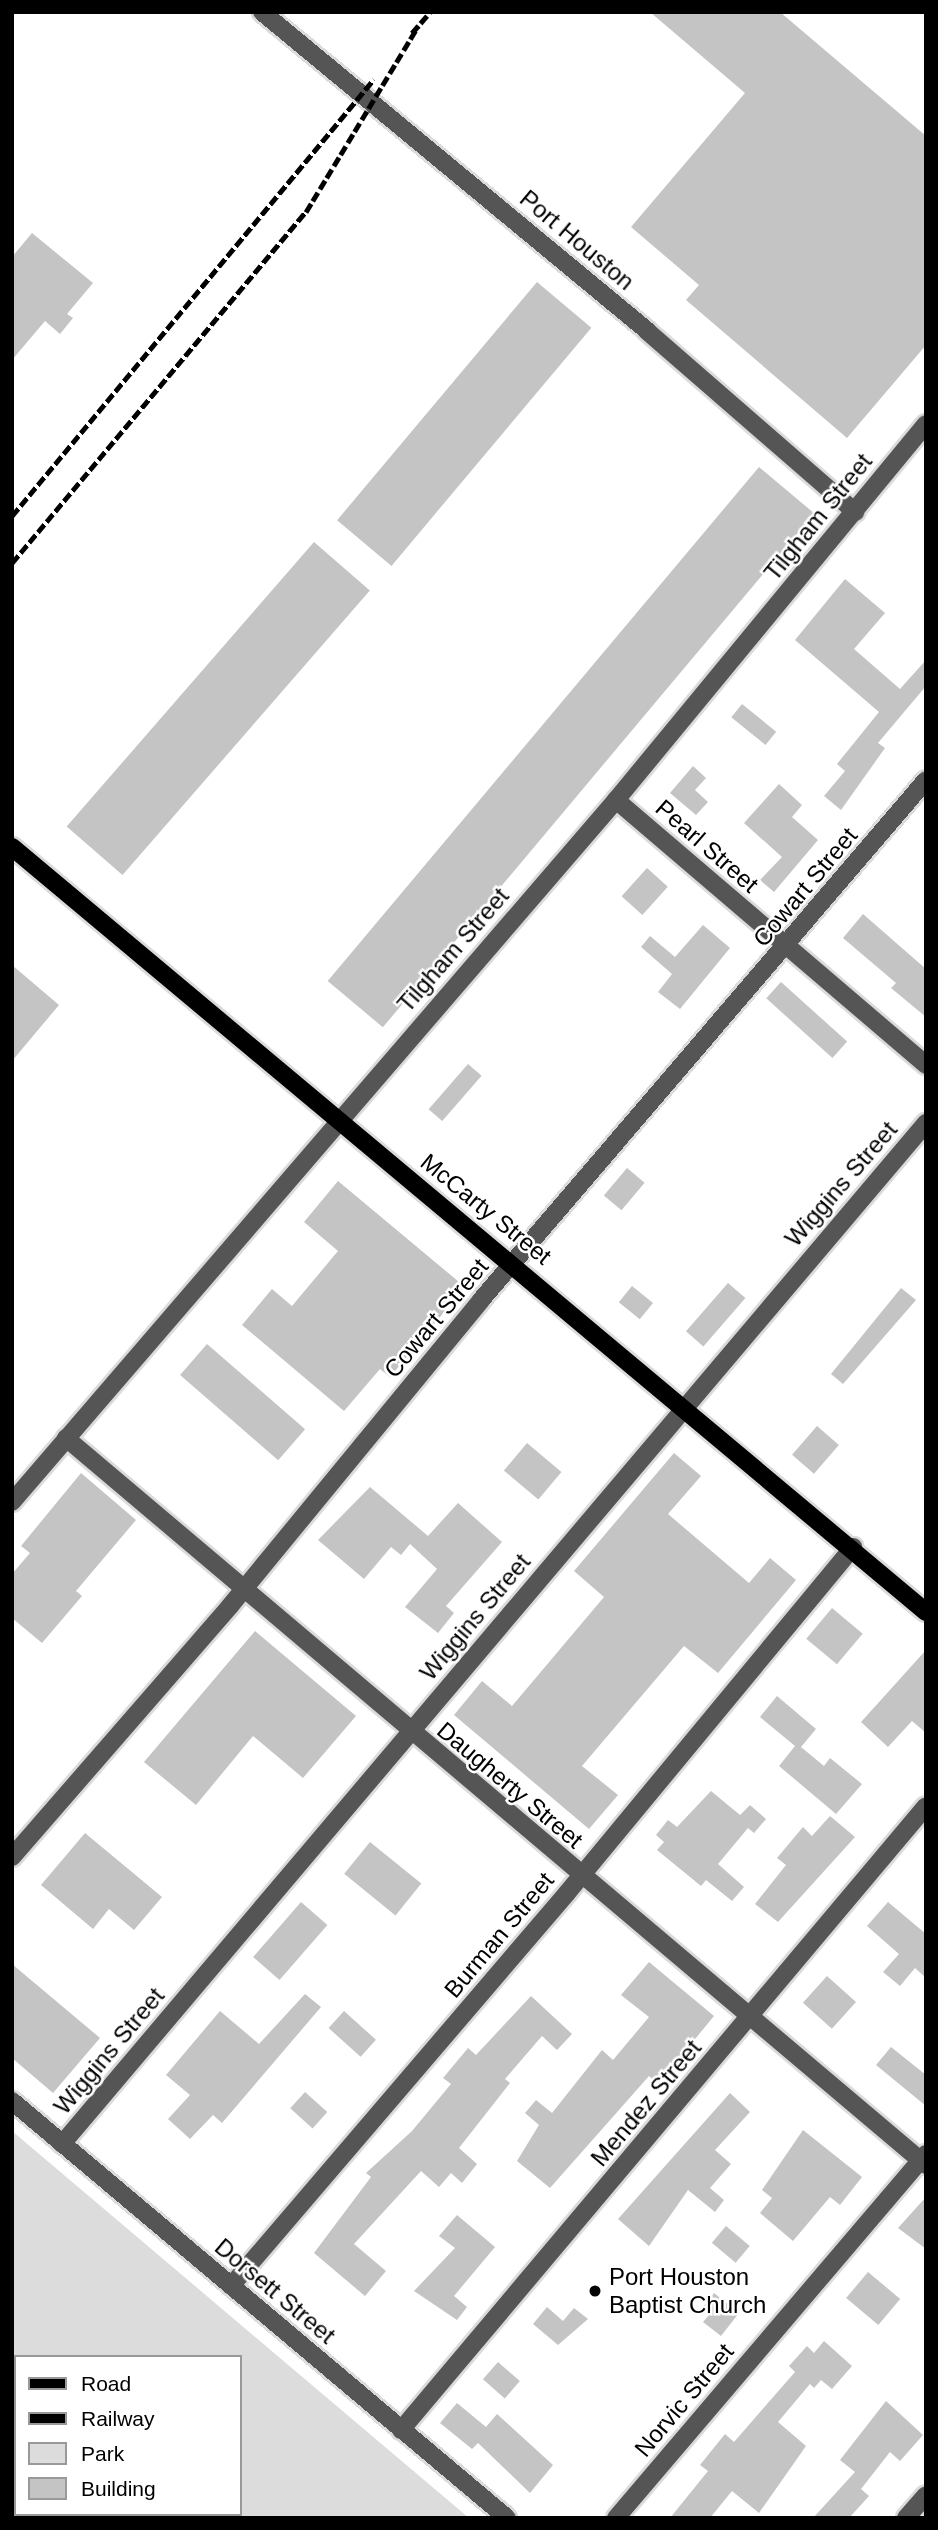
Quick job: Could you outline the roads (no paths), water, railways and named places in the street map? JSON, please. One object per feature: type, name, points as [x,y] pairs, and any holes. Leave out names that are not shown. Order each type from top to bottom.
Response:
[{"type":"main road","name":"McCarty Street","points":[[12,847],[514,1262],[683,1407],[853,1547],[926,1612]]},
{"type":"street","name":"Port Houston","points":[[262,12],[647,331],[855,512]]},
{"type":"street","name":"Tilgham Street","points":[[12,1502],[338,1119],[616,800],[926,424]]},
{"type":"street","name":"Cowart Street","points":[[12,1857],[244,1590],[514,1262],[786,948],[926,780]]},
{"type":"street","name":"Pearl Street","points":[[616,800],[926,1065]]},
{"type":"street","name":"Wiggins Street","points":[[62,2144],[926,1123]]},
{"type":"street","name":"Daugherty Street","points":[[65,1438],[580,1876],[924,2160]]},
{"type":"street","name":"Burman Street","points":[[231,2286],[580,1876],[853,1547]]},
{"type":"street","name":"Mendez Street","points":[[401,2430],[926,1806]]},
{"type":"street","name":"Dorsett Street","points":[[12,2101],[508,2518]]},
{"type":"street","name":"Norvic Street","points":[[616,2518],[924,2160]]},
{"type":"street","points":[[906,2518],[926,2495]]},
{"type":"railway","points":[[412,33],[430,12]]},
{"type":"railway","points":[[12,563],[306,212],[418,26]]},
{"type":"railway","points":[[12,516],[374,79]]},
{"type":"place","name":"Port Houston Baptist Church","points":[[595,2291]]}]
